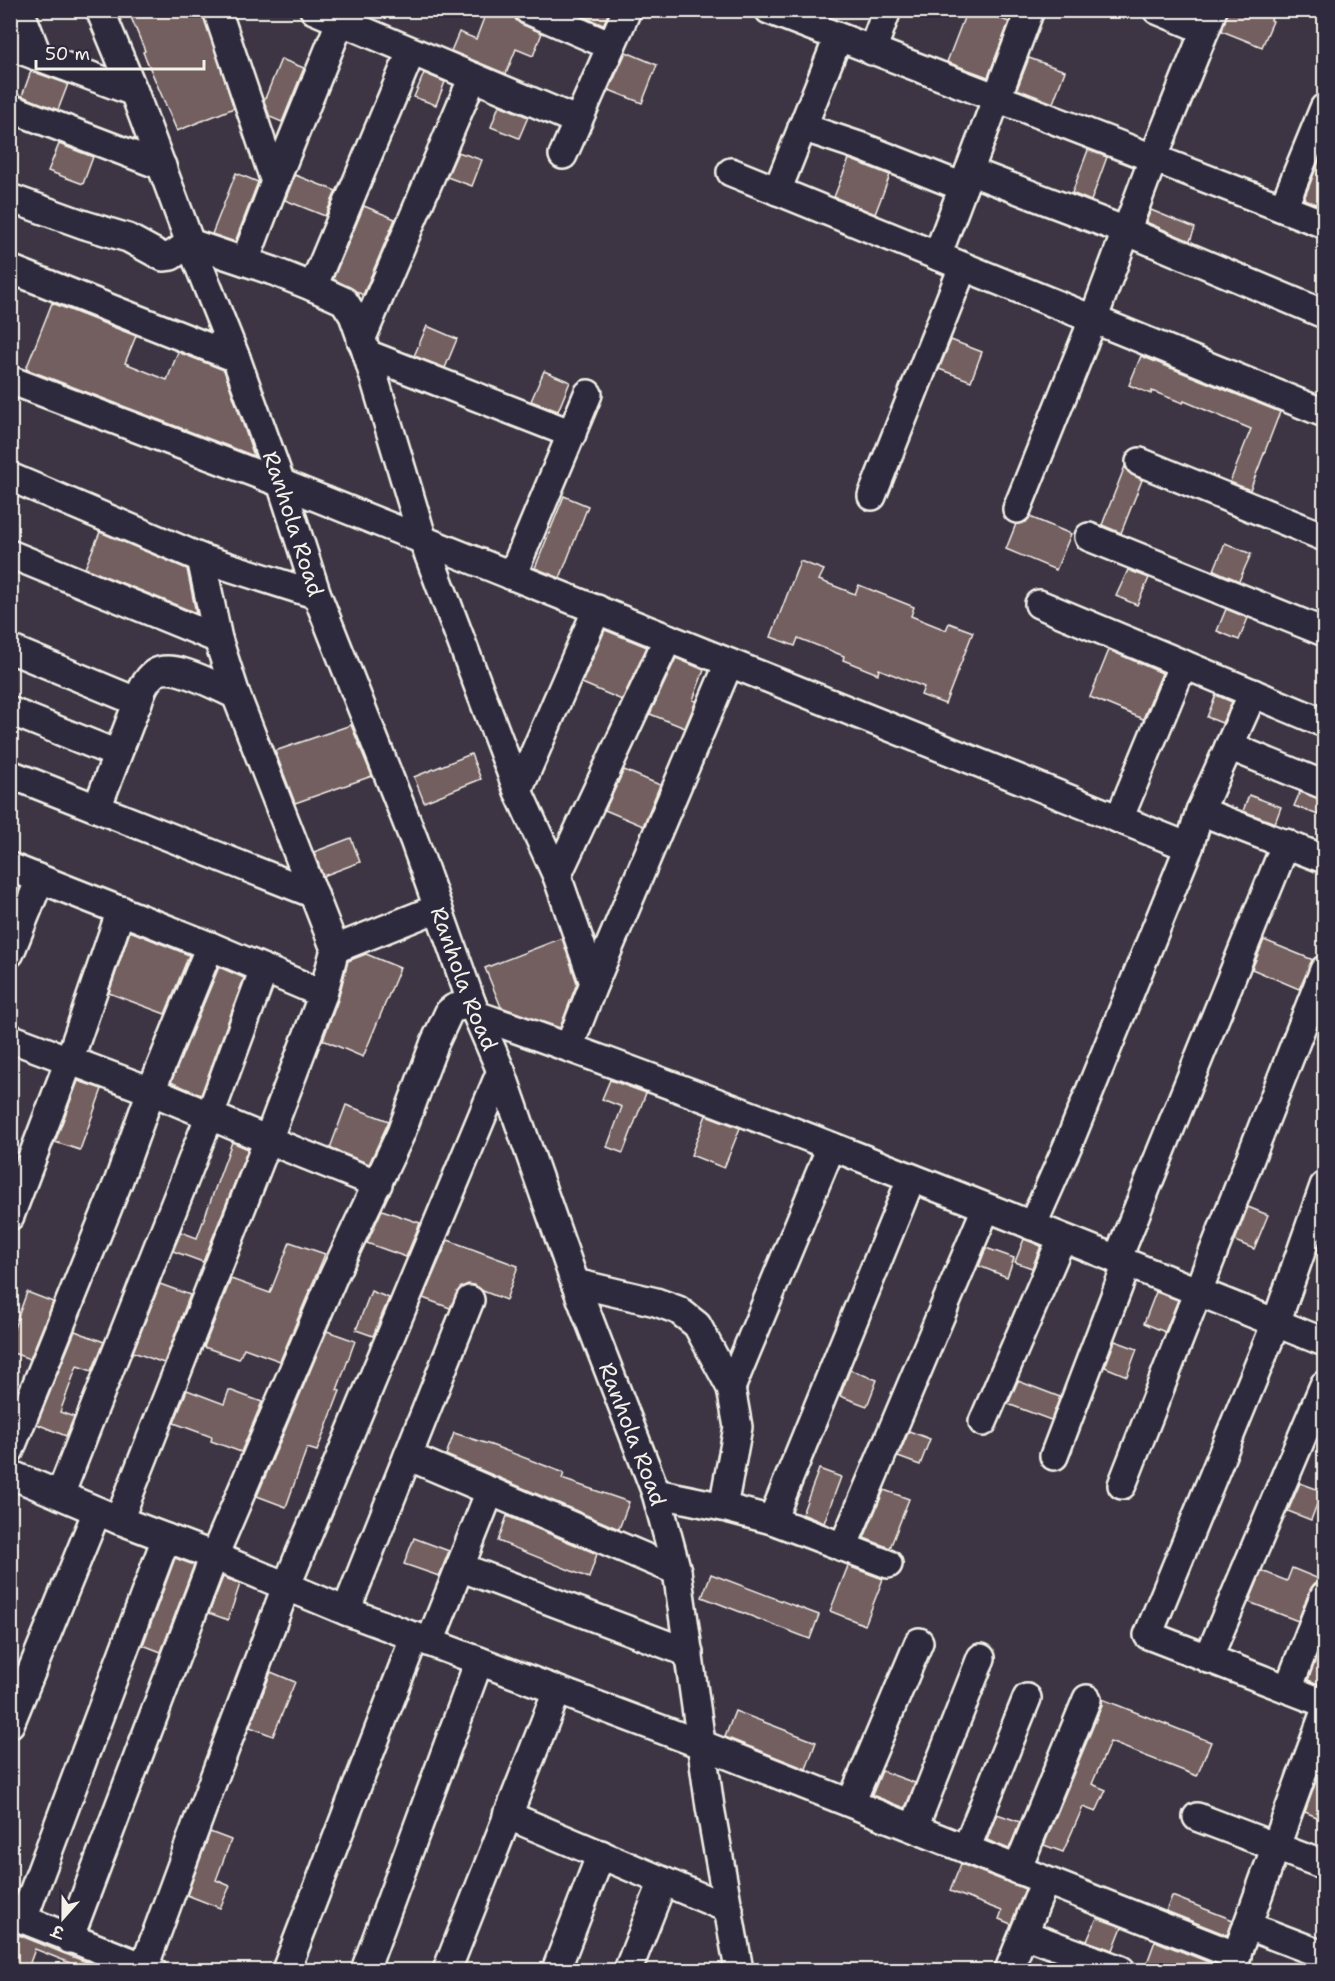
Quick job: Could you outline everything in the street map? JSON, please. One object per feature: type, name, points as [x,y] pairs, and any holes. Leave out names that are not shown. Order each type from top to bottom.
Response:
[{"type":"street","points":[[20,10],[38,57]]},
{"type":"street","name":"Ranhola Road","points":[[100,10],[134,92],[236,358],[282,483],[317,595],[414,840],[475,1010],[501,1071],[575,1282],[656,1493],[677,1571],[710,1807],[739,1971]]},
{"type":"street","points":[[217,10],[275,182]]},
{"type":"street","points":[[314,10],[343,17],[411,52],[578,122]]},
{"type":"street","points":[[528,10],[611,46]]},
{"type":"street","points":[[563,155],[627,10]]},
{"type":"street","points":[[769,10],[1324,224]]},
{"type":"street","points":[[872,51],[886,10]]},
{"type":"street","points":[[938,256],[1030,10]]},
{"type":"street","points":[[1017,509],[1209,20],[1157,10]]},
{"type":"street","points":[[245,261],[343,17]]},
{"type":"street","points":[[777,191],[838,38]]},
{"type":"street","points":[[10,46],[134,92]]},
{"type":"street","points":[[314,287],[411,52]]},
{"type":"street","points":[[364,347],[472,77]]},
{"type":"street","points":[[10,108],[162,166]]},
{"type":"street","points":[[1283,208],[1324,108]]},
{"type":"street","points":[[802,127],[1126,231],[1324,314]]},
{"type":"street","points":[[731,172],[1324,413]]},
{"type":"street","points":[[10,198],[85,225],[116,233],[163,256],[171,256],[190,243],[314,287],[344,302],[353,315],[364,347],[423,540],[519,791],[557,876],[594,983]]},
{"type":"street","points":[[872,496],[963,267]]},
{"type":"street","points":[[10,269],[236,358]]},
{"type":"street","points":[[364,347],[572,434]]},
{"type":"street","points":[[10,380],[282,483],[1189,847]]},
{"type":"street","points":[[512,576],[588,394]]},
{"type":"street","points":[[1140,462],[1324,537]]},
{"type":"street","points":[[10,477],[201,558],[317,595]]},
{"type":"street","points":[[1089,537],[1324,632]]},
{"type":"street","points":[[10,554],[218,639]]},
{"type":"street","points":[[10,1724],[108,1515],[268,1140],[323,994],[335,949],[236,695],[218,639],[201,558]]},
{"type":"street","points":[[1039,604],[1324,723]]},
{"type":"street","points":[[519,791],[597,609]]},
{"type":"street","points":[[557,876],[668,638]]},
{"type":"street","points":[[10,649],[138,702]]},
{"type":"street","points":[[569,1047],[729,663]]},
{"type":"street","points":[[1119,819],[1183,664]]},
{"type":"street","points":[[97,808],[147,679],[156,671],[169,669],[190,674],[236,695]]},
{"type":"street","points":[[1032,1226],[1068,1145],[1189,847],[1200,811],[1253,693]]},
{"type":"street","points":[[10,711],[117,754]]},
{"type":"street","points":[[1229,746],[1324,785]]},
{"type":"street","points":[[10,774],[314,894]]},
{"type":"street","points":[[1200,811],[1324,859]]},
{"type":"street","points":[[1054,1456],[1122,1262],[1286,843]]},
{"type":"street","points":[[10,867],[210,946],[323,994]]},
{"type":"street","points":[[10,953],[40,879]]},
{"type":"street","points":[[335,949],[438,908]]},
{"type":"street","points":[[10,1216],[69,1061],[121,910]]},
{"type":"street","points":[[10,1450],[210,946]]},
{"type":"street","points":[[60,1495],[210,1115],[264,969]]},
{"type":"street","points":[[1122,1485],[1324,970]]},
{"type":"street","points":[[69,1939],[214,1556],[334,1275],[401,1133],[435,1042],[449,1012],[454,1008],[475,1010],[831,1147],[1324,1342]]},
{"type":"street","points":[[10,1038],[151,1091],[378,1184]]},
{"type":"street","points":[[166,1538],[17,1916],[147,1970],[206,1799],[286,1587],[501,1071]]},
{"type":"street","points":[[731,1388],[831,1147]]},
{"type":"street","points":[[772,1520],[911,1179]]},
{"type":"street","points":[[1324,1186],[1276,1323],[1148,1635],[1324,1704]]},
{"type":"street","points":[[843,1547],[986,1208]]},
{"type":"street","points":[[983,1422],[1062,1238]]},
{"type":"street","points":[[575,1282],[656,1302],[678,1310],[697,1325],[731,1388],[738,1427],[723,1507]]},
{"type":"street","points":[[346,1611],[470,1300]]},
{"type":"street","points":[[1208,1659],[1324,1385]]},
{"type":"street","points":[[408,1455],[677,1571]]},
{"type":"street","points":[[10,1473],[346,1611],[702,1745],[914,1828],[1045,1881],[1234,1963],[1276,1847],[1316,1762],[1324,1713]]},
{"type":"street","points":[[286,1971],[422,1639],[460,1567],[490,1491]]},
{"type":"street","points":[[656,1493],[772,1520],[888,1564]]},
{"type":"street","points":[[460,1567],[689,1653]]},
{"type":"street","points":[[1288,1689],[1324,1596]]},
{"type":"street","points":[[851,1803],[919,1642]]},
{"type":"street","points":[[914,1828],[981,1658]]},
{"type":"street","points":[[364,1971],[478,1661]]},
{"type":"street","points":[[447,1971],[557,1691]]},
{"type":"street","points":[[966,1849],[1027,1698]]},
{"type":"street","points":[[1017,1870],[1087,1700]]},
{"type":"street","points":[[507,1815],[729,1909]]},
{"type":"street","points":[[1197,1817],[1324,1865]]},
{"type":"street","points":[[556,1971],[601,1854]]},
{"type":"street","points":[[628,1971],[663,1881]]},
{"type":"street","points":[[1009,1971],[1045,1881]]},
{"type":"street","points":[[1248,1926],[1324,1955]]},
{"type":"street","points":[[1024,1934],[1121,1971]]},
{"type":"building","points":[[128,10],[202,10],[234,108],[177,131],[143,52],[145,51]]},
{"type":"building","points":[[487,10],[506,10],[513,13],[521,24],[542,33],[533,56],[516,49],[506,74],[451,51],[459,32],[476,39]]},
{"type":"building","points":[[569,10],[610,10],[603,25]]},
{"type":"building","points":[[967,10],[979,10],[1009,22],[988,77],[947,62]]},
{"type":"building","points":[[1228,10],[1275,10],[1262,47],[1222,31]]},
{"type":"building","points":[[626,52],[657,65],[642,103],[609,90]]},
{"type":"building","points":[[1029,58],[1065,71],[1053,103],[1017,89]]},
{"type":"building","points":[[281,59],[304,68],[282,122],[270,117],[264,101]]},
{"type":"building","points":[[31,71],[68,84],[58,110],[22,96]]},
{"type":"building","points":[[424,73],[445,82],[436,105],[414,97]]},
{"type":"building","points":[[499,105],[528,117],[519,138],[491,127]]},
{"type":"building","points":[[59,144],[93,157],[83,184],[48,171]]},
{"type":"building","points":[[1324,148],[1324,207],[1304,199]]},
{"type":"building","points":[[1088,150],[1107,157],[1091,201],[1072,193]]},
{"type":"building","points":[[458,152],[482,160],[472,186],[447,177]]},
{"type":"building","points":[[849,159],[890,175],[875,214],[834,197]]},
{"type":"building","points":[[236,173],[258,182],[235,242],[212,234]]},
{"type":"building","points":[[295,175],[336,191],[325,216],[285,200]]},
{"type":"building","points":[[364,206],[395,219],[363,295],[333,279]]},
{"type":"building","points":[[1151,210],[1195,228],[1190,241],[1146,222]]},
{"type":"building","points":[[52,303],[136,336],[125,363],[167,380],[178,352],[224,370],[254,456],[26,369]]},
{"type":"building","points":[[427,326],[457,339],[445,368],[414,356]]},
{"type":"building","points":[[951,340],[982,352],[971,381],[939,369]]},
{"type":"building","points":[[1141,356],[1280,412],[1250,490],[1230,482],[1251,429],[1184,401],[1183,403],[1152,391],[1151,394],[1129,385]]},
{"type":"building","points":[[544,371],[570,382],[558,411],[531,401]]},
{"type":"building","points":[[1125,466],[1128,472],[1142,480],[1121,533],[1102,525]]},
{"type":"building","points":[[564,496],[588,506],[560,578],[535,568]]},
{"type":"building","points":[[1030,517],[1071,534],[1056,570],[1006,549],[1016,524],[1026,522]]},
{"type":"building","points":[[100,532],[187,569],[196,613],[85,568]]},
{"type":"building","points":[[1225,543],[1251,554],[1239,581],[1214,570]]},
{"type":"building","points":[[800,561],[824,570],[819,580],[855,594],[859,585],[914,607],[911,616],[946,630],[949,623],[973,632],[945,704],[921,695],[924,687],[879,669],[878,674],[843,660],[844,656],[798,638],[795,646],[771,637]]},
{"type":"building","points":[[1128,570],[1149,578],[1137,605],[1116,596]]},
{"type":"building","points":[[1226,609],[1248,618],[1239,640],[1217,631]]},
{"type":"building","points":[[605,630],[647,647],[622,700],[582,683]]},
{"type":"building","points":[[1109,650],[1162,673],[1143,719],[1090,697]]},
{"type":"building","points":[[676,658],[704,670],[693,700],[696,701],[685,728],[650,714]]},
{"type":"building","points":[[1216,695],[1232,702],[1222,723],[1207,717]]},
{"type":"building","points":[[351,725],[372,776],[295,803],[275,751]]},
{"type":"building","points":[[471,754],[481,779],[424,802],[414,777]]},
{"type":"building","points":[[624,770],[660,785],[643,826],[605,810]]},
{"type":"building","points":[[1300,792],[1324,800],[1321,816],[1294,806]]},
{"type":"building","points":[[1249,795],[1281,807],[1275,823],[1243,811]]},
{"type":"building","points":[[351,838],[360,862],[323,876],[314,852]]},
{"type":"building","points":[[130,931],[189,955],[165,1014],[109,993]]},
{"type":"building","points":[[562,938],[577,983],[560,1028],[501,1007],[485,968]]},
{"type":"building","points":[[1264,940],[1313,960],[1299,989],[1252,969]]},
{"type":"building","points":[[366,954],[400,968],[363,1057],[323,1040],[338,1000],[348,961]]},
{"type":"building","points":[[219,967],[244,978],[201,1095],[171,1082]]},
{"type":"building","points":[[610,1080],[646,1093],[623,1153],[607,1147],[622,1107],[602,1099]]},
{"type":"building","points":[[78,1081],[102,1089],[80,1150],[55,1142]]},
{"type":"building","points":[[346,1105],[389,1121],[369,1164],[330,1148]]},
{"type":"building","points":[[706,1115],[740,1128],[724,1168],[691,1155]]},
{"type":"building","points":[[232,1142],[248,1149],[203,1262],[173,1251],[181,1232],[197,1238]]},
{"type":"building","points":[[1248,1207],[1268,1215],[1254,1249],[1235,1241]]},
{"type":"building","points":[[382,1210],[420,1223],[406,1257],[367,1243]]},
{"type":"building","points":[[1024,1239],[1041,1246],[1032,1268],[1015,1262]]},
{"type":"building","points":[[448,1240],[518,1266],[506,1300],[468,1284],[460,1288],[450,1308],[423,1298]]},
{"type":"building","points":[[290,1242],[325,1254],[280,1361],[244,1348],[239,1359],[204,1347],[231,1279],[270,1293]]},
{"type":"building","points":[[986,1248],[1014,1258],[1007,1277],[979,1266]]},
{"type":"building","points":[[160,1284],[190,1295],[164,1363],[133,1352]]},
{"type":"building","points":[[371,1291],[389,1298],[373,1336],[356,1330]]},
{"type":"building","points":[[27,1292],[53,1302],[30,1359],[10,1352],[10,1339]]},
{"type":"building","points":[[1156,1292],[1178,1300],[1165,1332],[1144,1323]]},
{"type":"building","points":[[75,1331],[104,1342],[92,1371],[77,1366],[60,1412],[74,1417],[66,1436],[37,1424]]},
{"type":"building","points":[[327,1331],[355,1341],[337,1390],[340,1391],[317,1451],[307,1448],[286,1507],[257,1496]]},
{"type":"building","points":[[1115,1341],[1137,1349],[1127,1376],[1105,1367]]},
{"type":"building","points":[[850,1370],[877,1380],[867,1406],[840,1396]]},
{"type":"building","points":[[1018,1381],[1060,1397],[1051,1420],[1008,1404]]},
{"type":"building","points":[[187,1390],[224,1404],[229,1390],[262,1402],[241,1452],[211,1441],[212,1437],[174,1423]]},
{"type":"building","points":[[909,1431],[930,1439],[920,1465],[898,1457]]},
{"type":"building","points":[[454,1433],[564,1473],[562,1479],[629,1502],[619,1529],[446,1455]]},
{"type":"building","points":[[819,1469],[841,1477],[824,1523],[802,1514]]},
{"type":"building","points":[[1300,1483],[1322,1491],[1311,1520],[1288,1511]]},
{"type":"building","points":[[884,1490],[909,1499],[890,1548],[864,1538]]},
{"type":"building","points":[[507,1516],[597,1554],[589,1578],[498,1541]]},
{"type":"building","points":[[414,1538],[449,1551],[439,1576],[404,1564]]},
{"type":"building","points":[[175,1558],[194,1565],[161,1652],[143,1645]]},
{"type":"building","points":[[848,1566],[883,1579],[865,1625],[830,1611]]},
{"type":"building","points":[[1292,1568],[1324,1581],[1315,1583],[1310,1590],[1298,1621],[1249,1602],[1262,1571],[1287,1581]]},
{"type":"building","points":[[711,1574],[819,1615],[810,1639],[702,1597]]},
{"type":"building","points":[[223,1577],[240,1584],[228,1620],[209,1613]]},
{"type":"building","points":[[1324,1638],[1324,1686],[1308,1680]]},
{"type":"building","points":[[271,1672],[295,1682],[273,1736],[250,1727]]},
{"type":"building","points":[[1102,1699],[1211,1742],[1197,1776],[1110,1742],[1092,1784],[1106,1790],[1096,1812],[1083,1807],[1063,1852],[1044,1845],[1102,1705]]},
{"type":"building","points":[[735,1711],[816,1742],[806,1769],[725,1737]]},
{"type":"building","points":[[1324,1759],[1324,1820],[1305,1812]]},
{"type":"building","points":[[882,1771],[915,1783],[905,1808],[872,1795]]},
{"type":"building","points":[[997,1814],[1020,1822],[1009,1849],[987,1840]]},
{"type":"building","points":[[210,1832],[231,1840],[216,1880],[230,1886],[220,1908],[187,1895]]},
{"type":"building","points":[[961,1864],[1025,1889],[1011,1924],[999,1919],[1002,1911],[950,1891]]},
{"type":"building","points":[[1172,1896],[1233,1920],[1227,1935],[1166,1911]]},
{"type":"building","points":[[1097,1918],[1122,1927],[1113,1950],[1087,1941]]},
{"type":"building","points":[[19,1935],[110,1971],[90,1971],[35,1949],[27,1971],[10,1971],[10,1956]]},
{"type":"building","points":[[1155,1941],[1216,1965],[1216,1971],[1144,1971]]}]
